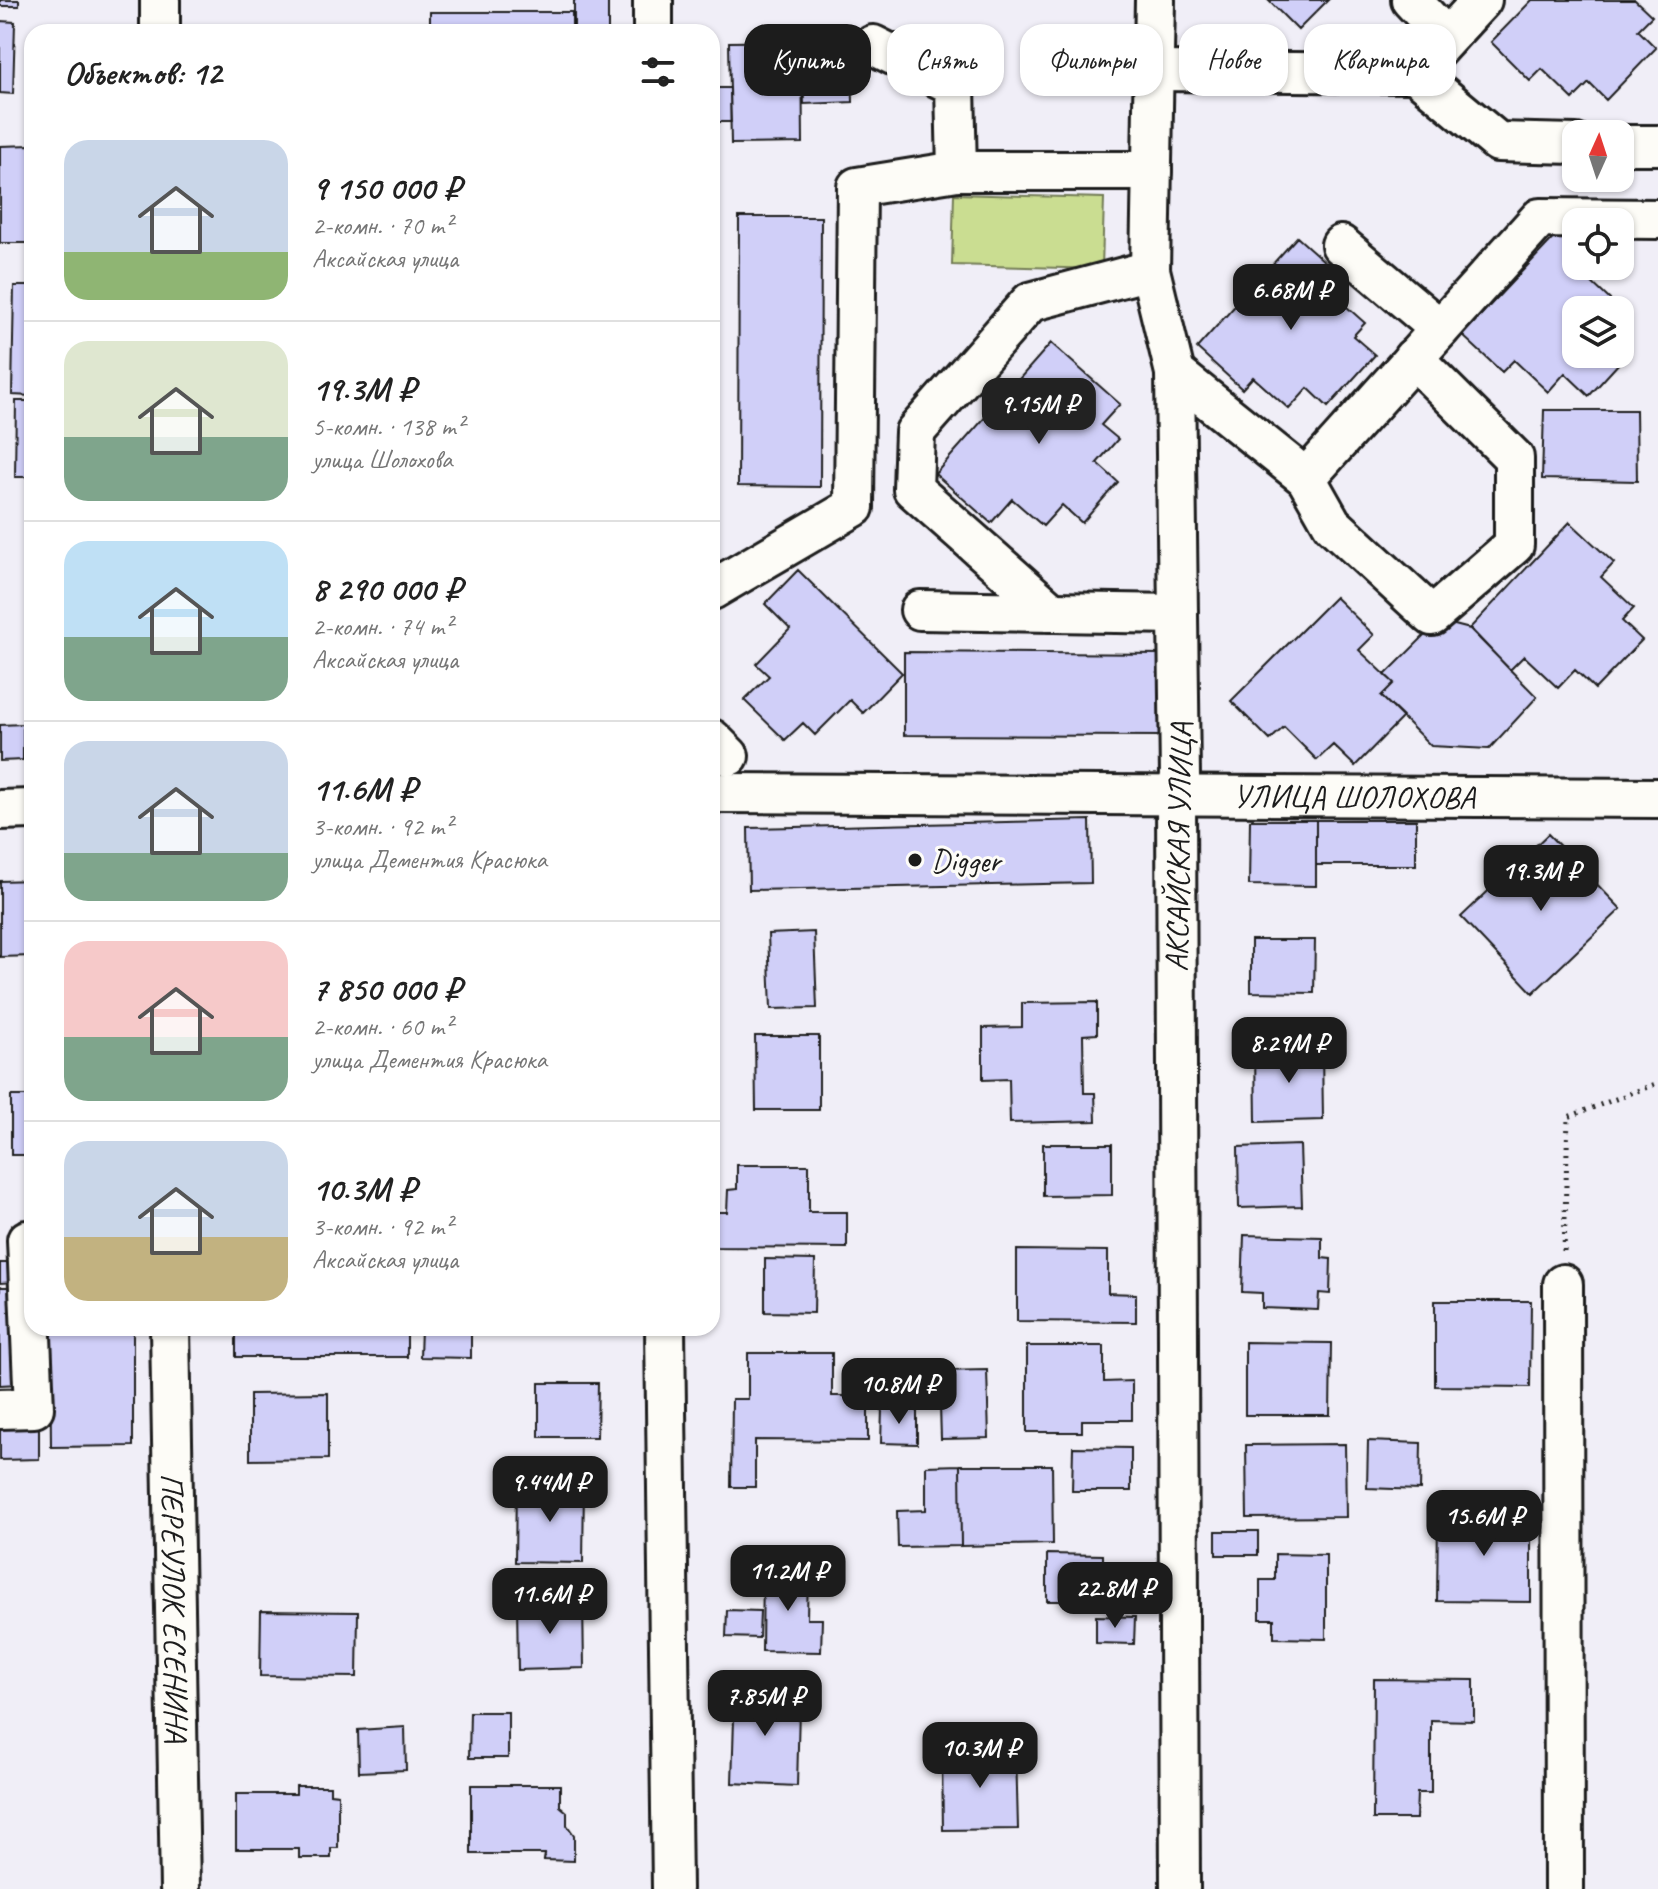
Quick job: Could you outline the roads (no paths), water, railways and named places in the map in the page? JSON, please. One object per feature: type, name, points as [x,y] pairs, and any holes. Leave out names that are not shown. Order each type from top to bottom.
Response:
[{"type":"street","points":[[160,0],[160,24]]},
{"type":"street","points":[[653,0],[653,24]]},
{"type":"street","name":"АКСАЙСКАЯ УЛИЦА","points":[[1154,24],[1155,0]]},
{"type":"street","points":[[1411,0],[1434,24]]},
{"type":"street","points":[[1456,27],[1482,0]]},
{"type":"street","points":[[873,45],[955,86],[957,171]]},
{"type":"street","points":[[1163,71],[1304,72]]},
{"type":"street","name":"АКСАЙСКАЯ УЛИЦА","points":[[1153,96],[1150,270],[1175,373],[1180,776],[1176,796],[1180,1889]]},
{"type":"street","points":[[1443,96],[1498,142],[1562,144]]},
{"type":"street","points":[[1634,145],[1658,145]]},
{"type":"street","points":[[720,585],[854,507],[857,187],[957,171],[1152,171]]},
{"type":"street","points":[[1306,478],[1540,218],[1658,219]]},
{"type":"street","points":[[1341,245],[1440,329]]},
{"type":"street","points":[[1052,612],[913,489],[915,432],[1030,302],[1150,270]]},
{"type":"street","points":[[1175,373],[1306,478],[1332,524],[1432,616],[1514,545],[1514,458],[1413,358]]},
{"type":"street","points":[[920,610],[1178,614]]},
{"type":"street","name":"УЛИЦА ШОЛОХОВА","points":[[720,793],[1658,798]]},
{"type":"street","points":[[0,810],[24,809]]},
{"type":"street","points":[[20,1240],[24,1288]]},
{"type":"street","points":[[1563,1284],[1564,1889]]},
{"type":"street","points":[[0,1409],[34,1408],[28,1336]]},
{"type":"street","name":"ПЕРЕУЛОК ЕСЕНИНА","points":[[170,1336],[180,1889]]},
{"type":"street","points":[[665,1336],[672,1889]]},
{"type":"place","name":"Digger","points":[[915,860]]}]
